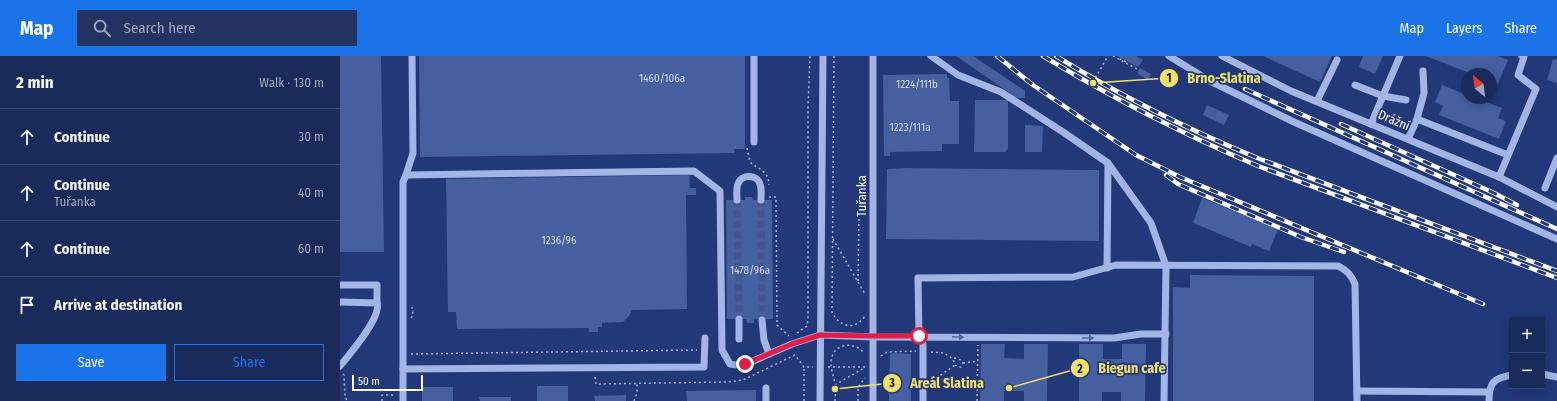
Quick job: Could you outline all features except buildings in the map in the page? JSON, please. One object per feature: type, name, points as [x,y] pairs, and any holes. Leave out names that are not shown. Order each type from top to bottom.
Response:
[{"type":"street","points":[[403,401],[403,182],[413,153],[412,56]]},
{"type":"street","points":[[754,56],[754,142]]},
{"type":"street","points":[[820,401],[819,367],[823,56]]},
{"type":"street","name":"Tuřanka","points":[[873,56],[873,336],[870,367],[873,401]]},
{"type":"street","points":[[931,56],[958,74],[1001,92],[1108,163],[1151,223],[1166,266],[1164,401]]},
{"type":"street","points":[[1169,56],[1210,81],[1294,122],[1557,239]]},
{"type":"street","name":"Drážní","points":[[1222,56],[1291,91],[1499,177],[1557,207]]},
{"type":"street","points":[[1371,124],[1400,56]]},
{"type":"street","points":[[1499,177],[1536,89],[1518,75],[1524,56]]},
{"type":"street","points":[[1317,102],[1337,60]]},
{"type":"street","points":[[1408,139],[1417,119],[1424,93],[1423,71]]},
{"type":"street","points":[[1355,85],[1383,96],[1406,100]]},
{"type":"street","points":[[1417,119],[1508,155]]},
{"type":"street","points":[[1546,188],[1557,158]]},
{"type":"street","points":[[1107,268],[1108,163]]},
{"type":"street","points":[[406,175],[694,171],[720,191],[722,350],[730,364],[736,366],[745,364],[792,344],[820,335],[1114,338],[1141,334],[1166,334]]},
{"type":"street","points":[[737,200],[738,184],[741,179],[750,176],[753,176],[759,181],[761,199]]},
{"type":"street","points":[[923,401],[923,344],[919,336],[918,278],[1073,277],[1116,265],[1338,266],[1351,275],[1355,284],[1357,401]]},
{"type":"street","points":[[340,285],[378,285],[377,303],[379,307],[374,319],[340,366]]},
{"type":"street","points":[[340,302],[377,303]]},
{"type":"street","points":[[739,319],[739,338]]},
{"type":"street","points":[[762,320],[764,340],[769,354]]},
{"type":"street","points":[[403,369],[704,367],[705,338]]},
{"type":"street","points":[[1489,401],[1489,392],[1492,383],[1499,377],[1509,375]]},
{"type":"street","points":[[1545,375],[1557,377]]},
{"type":"street","points":[[766,388],[766,401]]},
{"type":"street","points":[[1357,392],[1489,392]]},
{"type":"path","points":[[761,199],[776,197],[777,325],[789,336],[807,326],[808,107],[810,56]]},
{"type":"path","points":[[834,56],[832,312],[841,324],[852,325],[861,321],[866,312]]},
{"type":"path","points":[[1093,82],[1108,56]]},
{"type":"path","points":[[1113,56],[1137,69]]},
{"type":"path","points":[[858,283],[859,212],[867,204]]},
{"type":"path","points":[[832,239],[866,297]]},
{"type":"path","points":[[978,341],[978,401]]},
{"type":"path","points":[[792,344],[795,355],[804,367],[804,401]]},
{"type":"path","points":[[835,401],[835,385],[831,372],[834,352],[841,346],[851,345],[861,350],[865,357]]},
{"type":"path","points":[[402,354],[698,350]]},
{"type":"path","points":[[804,367],[881,367],[881,356],[888,352],[923,351],[944,353],[953,359],[956,358],[961,360],[963,363]]},
{"type":"path","points":[[595,367],[596,384],[728,382],[743,380],[795,355]]},
{"type":"path","points":[[953,359],[955,365]]},
{"type":"path","points":[[955,365],[961,367],[963,363],[978,361]]},
{"type":"path","points":[[923,377],[938,377],[955,365]]},
{"type":"path","points":[[835,385],[870,367]]},
{"type":"path","points":[[858,401],[858,387],[865,378],[870,367]]},
{"type":"path","points":[[340,372],[344,375],[345,398],[349,401]]},
{"type":"path","points":[[634,401],[637,394],[637,384]]},
{"type":"path","points":[[382,401],[382,395],[397,395]]},
{"type":"tunnel","points":[[737,200],[739,319]]},
{"type":"tunnel","points":[[761,200],[762,320]]},
{"type":"railway","points":[[997,56],[1033,85],[1136,155],[1180,177],[1483,304]]},
{"type":"railway","points":[[1043,56],[1148,115],[1258,166],[1557,278]]},
{"type":"railway","points":[[1056,56],[1130,99],[1234,148],[1557,271]]},
{"type":"railway","points":[[1245,89],[1557,229]]},
{"type":"railway","points":[[1341,124],[1494,193],[1517,205]]},
{"type":"railway","points":[[1166,175],[1178,184],[1301,237],[1344,252]]},
{"type":"place","name":"Brno-Slatina","points":[[1093,83]]},
{"type":"place","name":"Biegun cafe","points":[[1009,388]]},
{"type":"place","name":"Areál Slatina","points":[[835,389]]},
{"type":"route","points":[[745,364],[792,344],[820,335],[919,336]]}]
